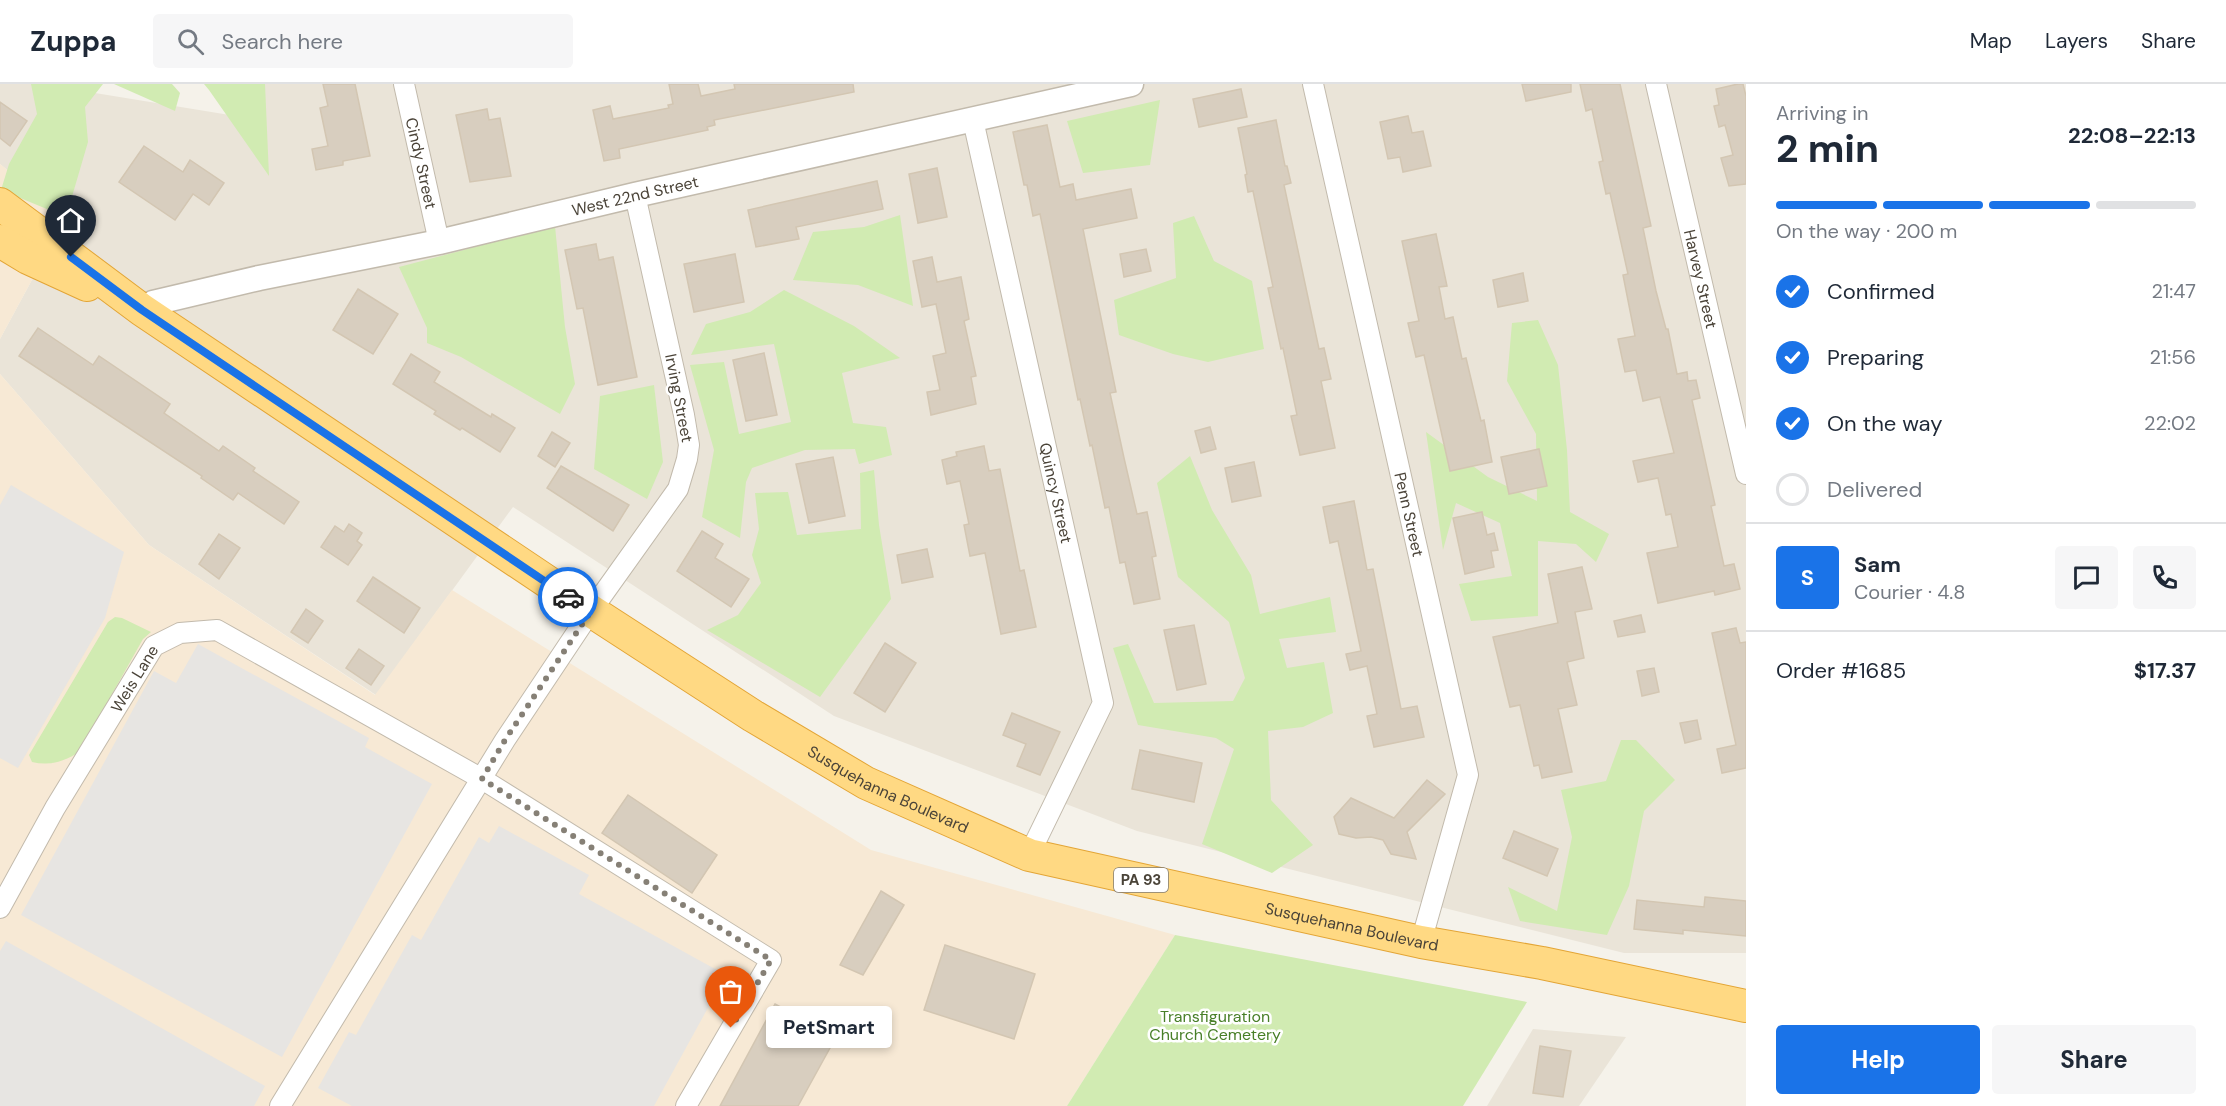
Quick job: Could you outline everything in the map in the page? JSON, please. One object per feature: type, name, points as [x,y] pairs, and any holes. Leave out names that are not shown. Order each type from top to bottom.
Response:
[{"type":"highway","name":"Susquehanna Boulevard","points":[[0,204],[142,310],[591,611],[753,716],[866,783],[1029,855],[1421,942],[1542,963],[1746,1005]]},
{"type":"highway","name":"Susquehanna Boulevard","points":[[0,241],[28,258],[142,310]]},
{"type":"street","name":"Cindy Street","points":[[404,84],[439,242]]},
{"type":"street","name":"West 22nd Street","points":[[142,310],[153,303],[259,278],[439,242],[635,195],[1131,84]]},
{"type":"street","name":"Penn Street","points":[[1313,84],[1468,775],[1421,942]]},
{"type":"street","name":"Harvey Street","points":[[1656,84],[1746,474]]},
{"type":"street","name":"Quincy Street","points":[[974,120],[1103,703],[1029,855]]},
{"type":"street","name":"Irving Street","points":[[591,611],[670,503],[678,489],[687,459],[688,445],[684,415],[635,195]]},
{"type":"street","points":[[280,1106],[505,740],[591,611]]},
{"type":"street","name":"Weis Lane","points":[[0,908],[55,808],[154,646],[180,633],[217,630],[482,779],[771,960],[686,1106]]},
{"type":"shaded area","points":[[0,84],[40,84],[248,118],[237,84],[1746,84],[1746,953],[1624,953],[1137,831],[834,716],[513,507],[376,695],[149,545],[0,374],[0,339],[66,217],[0,164]]},
{"type":"shaded area","points":[[0,164],[66,217],[0,339]]},
{"type":"shaded area","points":[[0,374],[149,545],[375,695],[452,590],[871,850],[1175,935],[1067,1106],[0,1106]]},
{"type":"shaded area","points":[[11,485],[124,552],[105,618],[18,768],[0,758],[0,505]]},
{"type":"shaded area","points":[[198,644],[369,738],[365,747],[432,784],[282,1057],[21,915],[154,671],[176,683]]},
{"type":"shaded area","points":[[499,826],[589,875],[579,894],[726,975],[654,1106],[352,1106],[318,1088],[349,1032],[356,1035],[412,935],[421,940],[479,837],[489,843]]},
{"type":"shaded area","points":[[6,941],[265,1086],[254,1106],[0,1106],[0,951]]},
{"type":"shaded area","points":[[1533,1029],[1626,1037],[1579,1106],[1487,1106]]},
{"type":"green space","points":[[31,84],[103,84],[85,107],[88,142],[66,217],[1,190],[9,164],[37,114]]},
{"type":"green space","points":[[114,84],[172,84],[180,93],[175,111]]},
{"type":"green space","points":[[204,84],[265,84],[269,176],[209,90]]},
{"type":"green space","points":[[1160,100],[1150,165],[1083,173],[1067,121]]},
{"type":"green space","points":[[900,215],[913,306],[858,285],[793,280],[813,232],[864,227]]},
{"type":"green space","points":[[1194,216],[1214,261],[1252,281],[1264,349],[1208,362],[1173,354],[1119,335],[1114,300],[1176,278],[1173,223]]},
{"type":"green space","points":[[555,226],[565,327],[575,384],[560,414],[461,357],[427,343],[427,328],[399,267]]},
{"type":"green space","points":[[784,290],[854,326],[900,358],[842,373],[853,423],[886,427],[892,455],[859,464],[855,449],[805,450],[752,468],[746,482],[740,538],[702,517],[714,450],[690,365],[724,362],[739,434],[791,422],[774,344],[691,355],[706,324],[750,312]]},
{"type":"green space","points":[[1538,320],[1558,365],[1567,450],[1570,512],[1609,534],[1596,562],[1576,544],[1538,541],[1538,616],[1471,621],[1459,584],[1512,576],[1500,523],[1456,503],[1443,550],[1426,432],[1488,477],[1537,501],[1536,434],[1507,381],[1512,323]]},
{"type":"green space","points":[[654,385],[663,462],[647,499],[594,469],[600,396]]},
{"type":"green space","points":[[1190,456],[1212,510],[1251,575],[1260,614],[1330,597],[1336,632],[1279,639],[1287,668],[1324,662],[1333,713],[1303,727],[1268,731],[1271,800],[1313,845],[1272,873],[1202,844],[1234,749],[1216,738],[1138,725],[1113,648],[1128,644],[1154,703],[1233,701],[1245,678],[1229,622],[1178,577],[1157,483]]},
{"type":"green space","points":[[874,470],[879,525],[891,599],[820,697],[707,630],[738,615],[761,583],[752,555],[759,529],[755,493],[788,492],[797,535],[861,529],[860,473]]},
{"type":"green space","points":[[115,617],[151,632],[143,639],[80,751],[57,762],[45,764],[32,762],[29,755],[108,622]]},
{"type":"green space","points":[[1621,740],[1636,740],[1675,780],[1644,811],[1629,886],[1607,935],[1520,921],[1508,887],[1557,911],[1572,837],[1561,790],[1606,781]]},
{"type":"green space","name":"Transfiguration Church Cemetery","points":[[1175,935],[1527,1002],[1463,1106],[1067,1106]]},
{"type":"building","points":[[323,84],[355,84],[370,156],[343,161],[343,165],[316,170],[312,149],[328,146],[320,108],[328,106]]},
{"type":"building","points":[[669,84],[698,84],[701,96],[735,89],[734,84],[853,84],[854,92],[714,120],[715,125],[707,127],[708,130],[619,149],[620,158],[604,161],[593,110],[610,106],[613,119],[669,108],[668,105],[673,104]]},
{"type":"building","points":[[1522,84],[1571,84],[1571,92],[1526,101]]},
{"type":"building","points":[[1580,84],[1620,84],[1651,226],[1643,228],[1656,291],[1666,329],[1668,329],[1677,374],[1687,372],[1688,381],[1696,380],[1700,398],[1692,400],[1715,505],[1711,506],[1724,566],[1734,564],[1740,589],[1715,595],[1714,591],[1658,603],[1647,553],[1678,547],[1671,514],[1666,515],[1658,478],[1638,482],[1633,461],[1674,453],[1660,397],[1643,401],[1636,370],[1625,372],[1618,339],[1635,336],[1623,275],[1628,274],[1610,193],[1606,194],[1599,162],[1603,161],[1592,109],[1586,111]]},
{"type":"building","points":[[1743,84],[1746,96],[1746,184],[1729,186],[1721,158],[1733,155],[1725,125],[1719,127],[1714,106],[1719,105],[1716,89]]},
{"type":"building","points":[[1241,89],[1247,117],[1199,127],[1193,99]]},
{"type":"building","points":[[0,102],[27,121],[10,146],[0,138]]},
{"type":"building","points":[[487,109],[489,120],[500,118],[511,176],[470,182],[456,115]]},
{"type":"building","points":[[1408,116],[1412,133],[1423,131],[1431,166],[1403,172],[1400,157],[1388,159],[1380,122]]},
{"type":"building","points":[[1276,120],[1285,166],[1287,166],[1291,183],[1284,185],[1319,349],[1324,348],[1331,379],[1321,381],[1335,448],[1300,455],[1291,416],[1297,415],[1268,288],[1273,287],[1253,191],[1248,192],[1238,128]]},
{"type":"building","points":[[1047,125],[1060,187],[1073,184],[1076,200],[1131,189],[1137,218],[1083,229],[1116,392],[1110,393],[1137,514],[1147,512],[1156,556],[1152,557],[1160,599],[1134,604],[1125,562],[1120,563],[1109,507],[1105,508],[1092,445],[1090,446],[1080,399],[1078,400],[1040,214],[1033,216],[1027,185],[1024,185],[1013,132]]},
{"type":"building","points":[[144,146],[183,172],[190,160],[224,183],[209,205],[193,194],[175,220],[119,182]]},
{"type":"building","points":[[937,168],[947,217],[918,223],[909,174]]},
{"type":"building","points":[[877,181],[883,209],[796,227],[799,239],[756,247],[748,210]]},
{"type":"building","points":[[1436,234],[1447,286],[1439,287],[1445,319],[1453,317],[1462,359],[1466,358],[1481,421],[1484,420],[1492,462],[1450,471],[1424,355],[1416,357],[1408,323],[1419,321],[1402,241]]},
{"type":"building","points":[[596,244],[599,260],[613,257],[637,377],[598,385],[583,308],[577,309],[565,250]]},
{"type":"building","points":[[1146,249],[1151,271],[1124,277],[1120,254]]},
{"type":"building","points":[[735,254],[744,302],[694,312],[684,264]]},
{"type":"building","points":[[932,257],[937,282],[961,277],[969,319],[964,321],[976,376],[971,377],[976,404],[931,415],[927,392],[940,390],[933,356],[946,353],[936,304],[922,307],[913,261]]},
{"type":"building","points":[[1523,273],[1528,301],[1498,307],[1493,280]]},
{"type":"building","points":[[358,289],[398,314],[373,354],[333,330]]},
{"type":"building","points":[[38,328],[93,365],[99,356],[170,404],[164,413],[219,451],[223,446],[255,468],[253,471],[299,502],[284,524],[238,493],[233,500],[201,478],[202,476],[19,356]]},
{"type":"building","points":[[764,353],[777,415],[746,421],[733,360]]},
{"type":"building","points":[[411,354],[440,372],[434,382],[491,417],[492,414],[515,428],[500,452],[462,428],[460,430],[434,414],[436,411],[393,384]]},
{"type":"building","points":[[1210,427],[1216,449],[1201,453],[1195,431]]},
{"type":"building","points":[[552,432],[570,443],[555,467],[538,456]]},
{"type":"building","points":[[984,446],[989,471],[1000,469],[1020,571],[1024,570],[1036,627],[1001,634],[985,553],[970,556],[964,525],[969,524],[960,481],[947,484],[942,460],[957,456],[956,452]]},
{"type":"building","points":[[1539,449],[1547,486],[1509,494],[1501,457]]},
{"type":"building","points":[[833,457],[845,516],[809,523],[796,464]]},
{"type":"building","points":[[1254,462],[1261,496],[1232,502],[1225,468]]},
{"type":"building","points":[[561,466],[629,505],[613,531],[547,488]]},
{"type":"building","points":[[1354,501],[1367,570],[1373,569],[1401,709],[1417,706],[1424,737],[1374,747],[1367,716],[1377,714],[1367,666],[1350,670],[1346,654],[1361,651],[1338,541],[1330,543],[1323,507]]},
{"type":"building","points":[[1482,512],[1487,535],[1494,533],[1498,550],[1491,551],[1494,567],[1465,574],[1453,518]]},
{"type":"building","points":[[349,524],[362,533],[357,541],[362,545],[348,565],[321,547],[335,526],[344,532]]},
{"type":"building","points":[[702,531],[723,544],[715,558],[749,579],[731,607],[677,571]]},
{"type":"building","points":[[219,534],[240,548],[219,579],[199,564]]},
{"type":"building","points":[[927,549],[933,577],[902,583],[897,555]]},
{"type":"building","points":[[1582,567],[1592,609],[1575,612],[1584,658],[1567,662],[1577,705],[1558,709],[1572,772],[1542,778],[1539,765],[1534,766],[1520,705],[1510,707],[1493,637],[1558,623],[1548,574]]},
{"type":"building","points":[[373,577],[420,608],[404,633],[357,601]]},
{"type":"building","points":[[306,609],[323,621],[308,643],[291,632]]},
{"type":"building","points":[[1641,615],[1645,632],[1618,637],[1614,621]]},
{"type":"building","points":[[1194,625],[1206,684],[1177,690],[1164,630]]},
{"type":"building","points":[[1736,628],[1740,643],[1746,642],[1746,768],[1722,773],[1717,749],[1736,745],[1712,633]]},
{"type":"building","points":[[885,643],[916,663],[885,712],[854,693]]},
{"type":"building","points":[[359,649],[384,666],[371,685],[346,668]]},
{"type":"building","points":[[1654,668],[1659,692],[1642,696],[1637,671]]},
{"type":"building","points":[[1012,713],[1060,732],[1040,775],[1017,766],[1026,744],[1003,735]]},
{"type":"building","points":[[1697,720],[1701,739],[1685,743],[1680,723]]},
{"type":"building","points":[[1140,750],[1202,763],[1194,802],[1132,789]]},
{"type":"building","points":[[1427,780],[1445,794],[1407,832],[1416,859],[1391,854],[1383,840],[1339,834],[1334,817],[1351,798],[1394,818]]},
{"type":"building","points":[[628,795],[717,855],[692,893],[602,833]]},
{"type":"building","points":[[1514,831],[1558,849],[1547,876],[1503,858]]},
{"type":"building","points":[[881,891],[904,905],[863,975],[840,965]]},
{"type":"building","points":[[1705,897],[1746,901],[1746,936],[1683,930],[1683,934],[1634,929],[1637,900],[1704,907]]},
{"type":"building","points":[[945,945],[1035,974],[1014,1039],[924,1010]]},
{"type":"building","points":[[775,1004],[836,1037],[798,1106],[720,1106]]},
{"type":"building","points":[[1540,1046],[1571,1051],[1563,1097],[1533,1093]]},
{"type":"way so far","points":[[568,597],[591,611],[505,740],[482,779],[771,960],[731,1028]]},
{"type":"place","name":"PetSmart","points":[[731,1028]]},
{"type":"route","points":[[71,257],[142,310],[568,597]]}]
